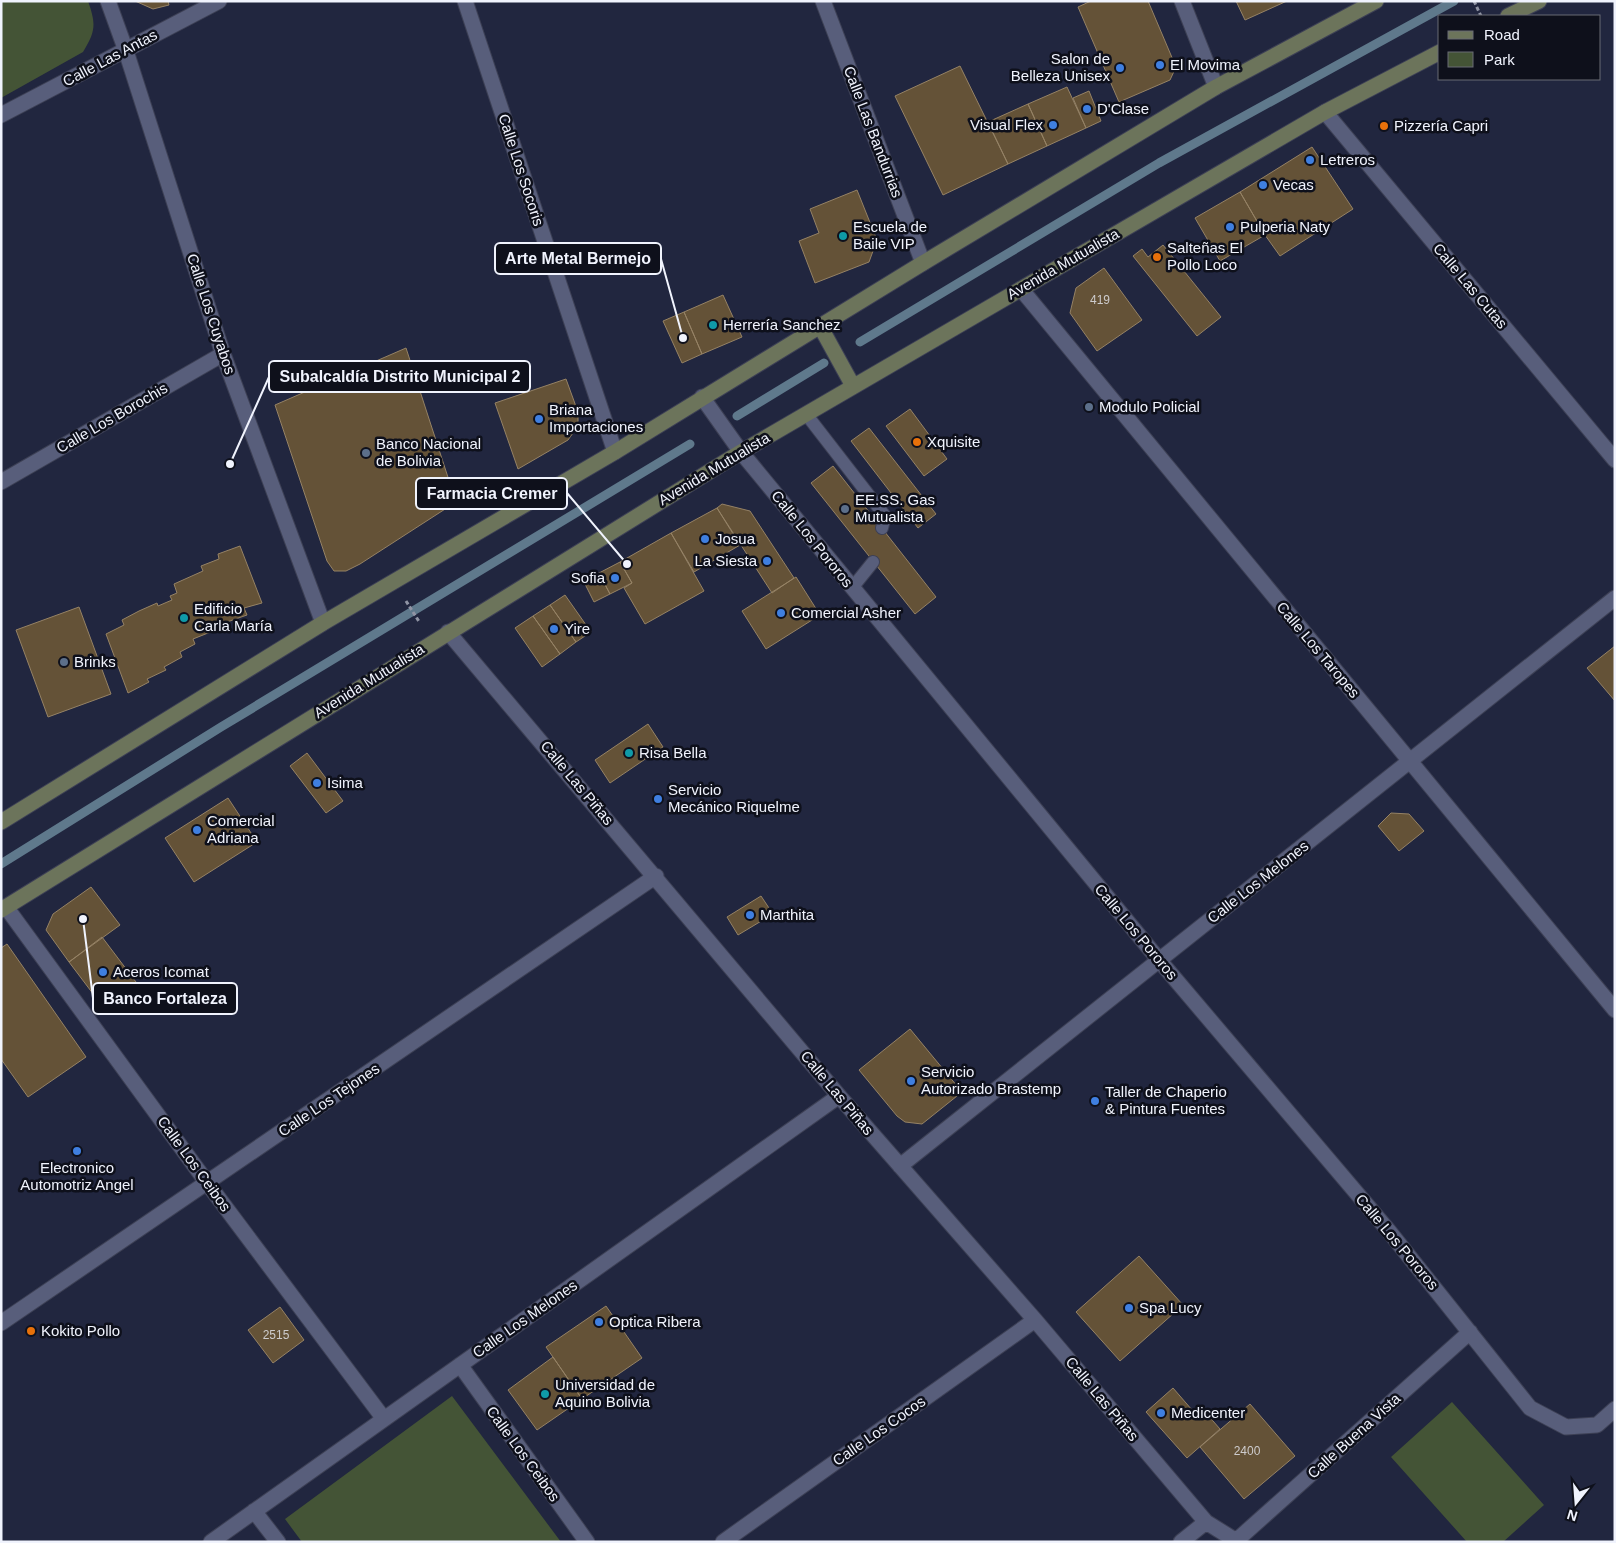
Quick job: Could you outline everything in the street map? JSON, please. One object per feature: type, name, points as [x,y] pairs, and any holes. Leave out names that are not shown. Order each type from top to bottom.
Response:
[{"type":"main road","points":[[1,822],[323,623],[615,452],[705,402],[923,263],[1216,87],[1376,1]]},
{"type":"main road","points":[[1510,15],[1539,1]]},
{"type":"main road","name":"Avenida Mutualista","points":[[4,908],[738,449],[806,414],[851,382],[1021,289],[1325,112],[1438,53]]},
{"type":"main road","points":[[822,329],[851,382]]},
{"type":"street","name":"Calle Los Cuyabos","points":[[108,1],[125,48],[223,354],[323,623]]},
{"type":"street","name":"Calle Las Antas","points":[[1,115],[125,48],[219,1]]},
{"type":"street","name":"Calle Los Socoris","points":[[465,1],[615,452]]},
{"type":"street","name":"Calle Las Bandurrias","points":[[823,1],[923,263]]},
{"type":"street","points":[[1182,1],[1216,87]]},
{"type":"street","name":"Calle Las Cutas","points":[[1325,112],[1615,460]]},
{"type":"street","name":"Calle Los Taropes","points":[[1021,289],[1615,1010]]},
{"type":"street","name":"Calle Los Borochis","points":[[1,482],[223,354]]},
{"type":"street","name":"Calle Los Pororos","points":[[705,402],[738,449],[1159,960],[1388,1230],[1530,1408],[1566,1427],[1597,1425],[1615,1410]]},
{"type":"street","name":"Calle Los Melones","points":[[900,1166],[1615,598]]},
{"type":"street","name":"Calle Las Piñas","points":[[448,632],[656,876],[839,1096],[1035,1320],[1206,1522],[1238,1541]]},
{"type":"street","name":"Calle Los Tejones","points":[[1,1323],[208,1184],[656,876]]},
{"type":"street","name":"Calle Los Ceibos","points":[[4,908],[384,1419]]},
{"type":"street","name":"Calle Los Melones","points":[[211,1542],[839,1096]]},
{"type":"street","name":"Calle Los Cocos","points":[[723,1542],[1035,1320]]},
{"type":"street","name":"Calle Buena Vista","points":[[1238,1541],[1470,1332]]},
{"type":"street","name":"Calle Los Ceibos","points":[[460,1365],[587,1542]]},
{"type":"street","points":[[254,1511],[278,1542]]},
{"type":"street","points":[[1181,1542],[1206,1522]]},
{"type":"lane","points":[[806,414],[885,516],[882,528]]},
{"type":"lane","points":[[852,588],[874,562]]},
{"type":"path","points":[[1474,2],[1480,15]]},
{"type":"path","points":[[404,599],[419,623]]},
{"type":"green space","points":[[1,1],[88,1],[93,27],[83,52],[1,98]]},
{"type":"green space","points":[[452,1396],[561,1542],[302,1542],[285,1519]]},
{"type":"green space","points":[[1452,1402],[1544,1505],[1503,1542],[1467,1542],[1391,1457]]},
{"type":"building","points":[[135,1],[168,1],[169,5],[153,9]]},
{"type":"building","points":[[1091,1],[1148,1],[1176,67],[1170,80],[1119,102],[1078,7]]},
{"type":"building","points":[[1236,1],[1287,1],[1245,20]]},
{"type":"building","points":[[960,66],[1008,164],[943,195],[895,96]]},
{"type":"building","points":[[1067,87],[1086,128],[1047,146],[1028,104]]},
{"type":"building","name":"D'Clase","points":[[1089,91],[1101,121],[1086,128],[1073,98]]},
{"type":"building","points":[[1028,104],[1047,146],[1008,164],[988,122]]},
{"type":"building","points":[[1312,147],[1353,209],[1280,256],[1265,235],[1240,192]]},
{"type":"building","name":"Escuela de Baile VIP","points":[[857,190],[877,240],[869,262],[815,283],[799,241],[819,233],[810,209]]},
{"type":"building","name":"Pulperia Naty","points":[[1240,192],[1265,235],[1220,261],[1195,218]]},
{"type":"building","points":[[1163,245],[1221,317],[1197,336],[1133,256],[1142,249],[1148,257]]},
{"type":"building","points":[[1104,268],[1142,320],[1097,351],[1070,313],[1076,288]]},
{"type":"building","name":"Herrería Sanchez","points":[[723,295],[742,337],[702,354],[684,312]]},
{"type":"building","points":[[684,312],[702,354],[682,363],[663,321]]},
{"type":"building","name":"Banco Nacional de Bolivia","points":[[406,348],[456,502],[360,564],[346,571],[334,571],[327,561],[275,405]]},
{"type":"building","name":"Briana Importaciones","points":[[566,379],[578,412],[578,426],[568,440],[518,469],[495,403]]},
{"type":"building","name":"Xquisite","points":[[910,409],[947,459],[924,476],[886,426]]},
{"type":"building","points":[[869,428],[936,514],[918,528],[851,441]]},
{"type":"building","points":[[833,466],[936,597],[915,614],[811,483]]},
{"type":"building","name":"La Siesta","points":[[722,504],[750,511],[794,578],[772,593],[717,508]]},
{"type":"building","name":"Josua","points":[[717,508],[740,545],[694,572],[671,533]]},
{"type":"building","points":[[671,533],[704,591],[645,624],[624,588],[632,583],[620,562]]},
{"type":"building","name":"Edificio Carla María","points":[[240,546],[262,603],[244,608],[247,615],[227,622],[228,625],[193,639],[195,644],[180,652],[182,657],[164,667],[166,670],[147,679],[149,682],[128,693],[106,634],[124,625],[122,620],[139,611],[157,603],[158,606],[172,600],[170,596],[177,593],[174,584],[203,571],[201,566],[219,559],[218,554]]},
{"type":"building","name":"Sofia","points":[[620,562],[632,583],[610,594],[599,573]]},
{"type":"building","points":[[599,573],[610,594],[594,602],[584,582]]},
{"type":"building","name":"Comercial Asher","points":[[796,577],[820,615],[766,649],[742,611]]},
{"type":"building","points":[[565,595],[591,632],[576,642],[550,605]]},
{"type":"building","name":"Yire","points":[[550,605],[576,642],[560,654],[533,616]]},
{"type":"building","name":"Brinks","points":[[79,607],[111,694],[48,717],[16,630]]},
{"type":"building","points":[[533,616],[560,654],[542,667],[515,628]]},
{"type":"building","points":[[1615,646],[1615,701],[1587,668]]},
{"type":"building","name":"Risa Bella","points":[[648,724],[663,747],[610,783],[595,760]]},
{"type":"building","name":"Isima","points":[[307,753],[343,801],[326,813],[290,766]]},
{"type":"building","points":[[228,798],[257,842],[194,882],[165,838]]},
{"type":"building","points":[[1391,813],[1409,814],[1424,831],[1399,851],[1378,826]]},
{"type":"building","points":[[91,887],[120,925],[69,962],[46,930],[53,914]]},
{"type":"building","name":"Marthita","points":[[761,896],[773,914],[738,935],[727,917]]},
{"type":"building","name":"Aceros Icomat","points":[[102,937],[136,982],[103,1007],[69,962]]},
{"type":"building","points":[[7,944],[86,1057],[28,1097],[1,1059],[1,948]]},
{"type":"building","name":"Servicio Autorizado Brastemp","points":[[910,1029],[962,1092],[922,1124],[905,1122],[897,1116],[859,1070]]},
{"type":"building","name":"Spa Lucy","points":[[1139,1256],[1183,1305],[1120,1361],[1076,1312]]},
{"type":"building","points":[[606,1306],[642,1358],[582,1399],[546,1347]]},
{"type":"building","points":[[280,1307],[304,1340],[273,1363],[248,1330]]},
{"type":"building","name":"Universidad de Aquino Bolivia","points":[[553,1357],[582,1399],[537,1430],[508,1390]]},
{"type":"building","points":[[1173,1388],[1199,1418],[1206,1413],[1220,1429],[1187,1458],[1146,1412]]},
{"type":"building","points":[[1250,1404],[1295,1456],[1244,1499],[1200,1447]]},
{"type":"waterway","points":[[860,342],[1159,163],[1454,1]]},
{"type":"waterway","points":[[737,416],[824,363]]},
{"type":"waterway","points":[[1,864],[221,727],[690,444]]},
{"type":"place","name":"El Movima","points":[[1160,65]]},
{"type":"place","name":"Salon de Belleza Unisex","points":[[1120,68]]},
{"type":"place","name":"D'Clase","points":[[1087,109]]},
{"type":"place","name":"Visual Flex","points":[[1053,125]]},
{"type":"place","name":"Pizzería Capri","points":[[1384,126]]},
{"type":"place","name":"Letreros","points":[[1310,160]]},
{"type":"place","name":"Vecas","points":[[1263,185]]},
{"type":"place","name":"Pulperia Naty","points":[[1230,227]]},
{"type":"place","name":"Escuela de Baile VIP","points":[[843,236]]},
{"type":"place","name":"Salteñas El Pollo Loco","points":[[1157,257]]},
{"type":"place","name":"Herrería Sanchez","points":[[713,325]]},
{"type":"place","name":"Arte Metal Bermejo","points":[[683,338]]},
{"type":"place","name":"Modulo Policial","points":[[1089,407]]},
{"type":"place","name":"Briana Importaciones","points":[[539,419]]},
{"type":"place","name":"Xquisite","points":[[917,442]]},
{"type":"place","name":"Banco Nacional de Bolivia","points":[[366,453]]},
{"type":"place","name":"Subalcaldía Distrito Municipal 2","points":[[230,464]]},
{"type":"place","name":"EE.SS. Gas Mutualista","points":[[845,509]]},
{"type":"place","name":"Josua","points":[[705,539]]},
{"type":"place","name":"La Siesta","points":[[767,561]]},
{"type":"place","name":"Farmacia Cremer","points":[[627,564]]},
{"type":"place","name":"Sofia","points":[[615,578]]},
{"type":"place","name":"Comercial Asher","points":[[781,613]]},
{"type":"place","name":"Edificio Carla María","points":[[184,618]]},
{"type":"place","name":"Yire","points":[[554,629]]},
{"type":"place","name":"Brinks","points":[[64,662]]},
{"type":"place","name":"Risa Bella","points":[[629,753]]},
{"type":"place","name":"Isima","points":[[317,783]]},
{"type":"place","name":"Servicio Mecánico Riquelme","points":[[658,799]]},
{"type":"place","name":"Comercial Adriana","points":[[197,830]]},
{"type":"place","name":"Marthita","points":[[750,915]]},
{"type":"place","name":"Banco Fortaleza","points":[[83,919]]},
{"type":"place","name":"Aceros Icomat","points":[[103,972]]},
{"type":"place","name":"Servicio Autorizado Brastemp","points":[[911,1081]]},
{"type":"place","name":"Taller de Chaperio & Pintura Fuentes","points":[[1095,1101]]},
{"type":"place","name":"Electronico Automotriz Angel","points":[[77,1151]]},
{"type":"place","name":"Spa Lucy","points":[[1129,1308]]},
{"type":"place","name":"Optica Ribera","points":[[599,1322]]},
{"type":"place","name":"Kokito Pollo","points":[[31,1331]]},
{"type":"place","name":"Universidad de Aquino Bolivia","points":[[545,1394]]},
{"type":"place","name":"Medicenter","points":[[1161,1413]]}]
